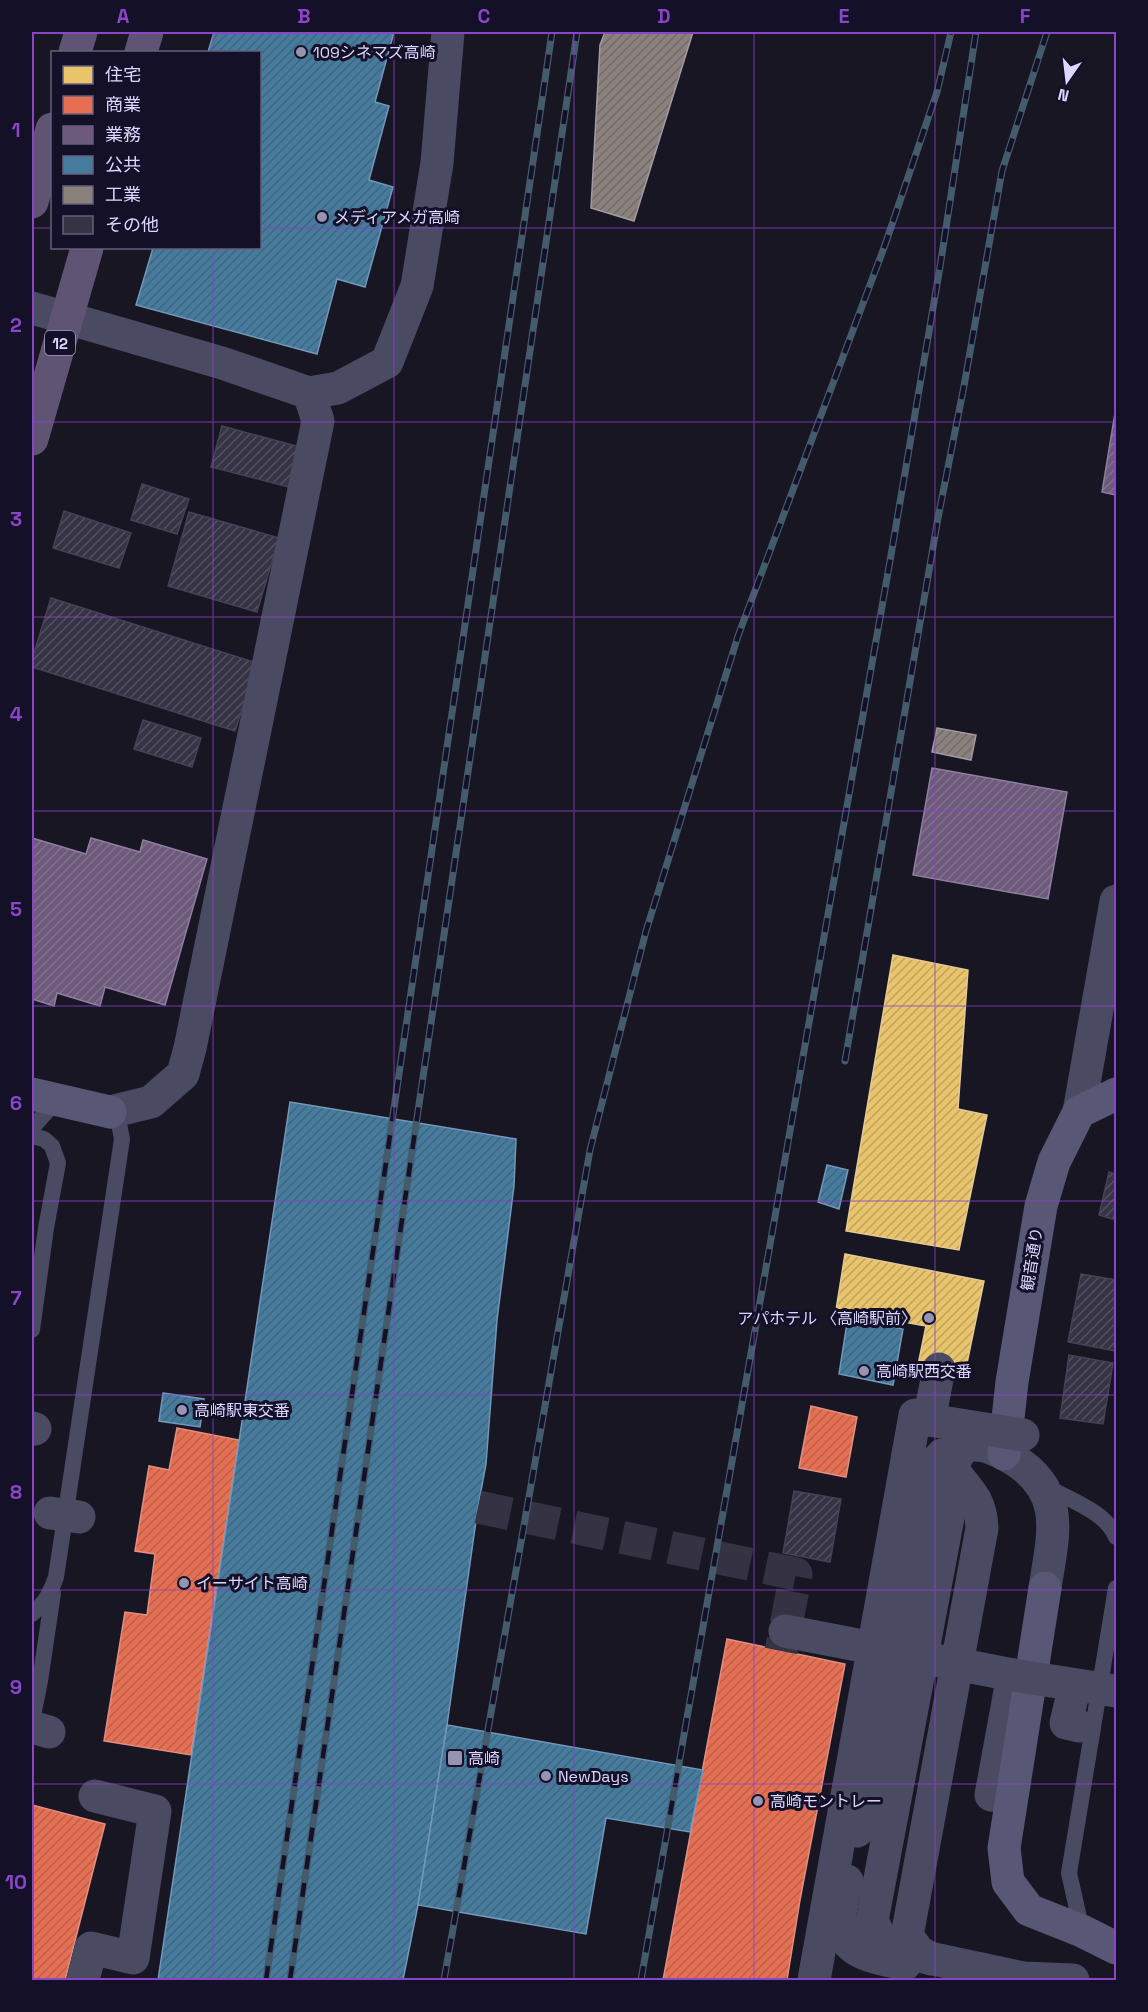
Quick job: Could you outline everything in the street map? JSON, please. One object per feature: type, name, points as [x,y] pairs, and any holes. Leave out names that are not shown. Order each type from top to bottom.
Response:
[{"type":"main road","points":[[75,51],[81,32]]},
{"type":"main road","points":[[141,51],[147,32]]},
{"type":"main road","points":[[32,202],[51,133]]},
{"type":"main road","name":"12","points":[[32,439],[87,249]]},
{"type":"street","points":[[32,308],[222,363],[309,393],[338,388],[387,362],[417,286],[437,163],[448,32]]},
{"type":"street","points":[[44,1097],[110,1112],[151,1102],[183,1074],[318,421],[309,393]]},
{"type":"street","points":[[1078,1112],[1116,901]]},
{"type":"street","points":[[1078,1112],[1116,1094]]},
{"type":"street","name":"観音通り","points":[[1004,1454],[1012,1382],[1041,1206],[1054,1162],[1078,1112]]},
{"type":"street","points":[[928,1420],[939,1369]]},
{"type":"street","points":[[814,1980],[915,1415],[928,1420],[1023,1435],[1025,1423]]},
{"type":"street","points":[[956,1463],[964,1445],[983,1444],[1004,1454],[1030,1469],[1044,1485],[1052,1509],[1053,1535],[1004,1848],[1008,1882],[1029,1910],[1082,1931],[1116,1948]]},
{"type":"street","points":[[986,1980],[867,1956],[851,1946],[840,1928],[843,1902],[928,1471],[942,1455],[956,1463],[982,1512],[982,1528],[908,1935],[918,1951],[931,1959],[1023,1978],[1072,1980]]},
{"type":"street","points":[[785,1631],[1013,1675],[1091,1683],[1066,1723],[1079,1726]]},
{"type":"street","points":[[991,1795],[1013,1675]]},
{"type":"street","points":[[135,1980],[163,1793]]},
{"type":"street","points":[[84,1980],[91,1948],[133,1958],[155,1811],[95,1796]]},
{"type":"lane","points":[[32,1128],[44,1097]]},
{"type":"lane","points":[[37,1727],[40,1681],[122,1139],[119,1124],[110,1112]]},
{"type":"lane","points":[[32,1136],[44,1139],[52,1146],[58,1163],[46,1228],[32,1330]]},
{"type":"lane","points":[[32,1239],[46,1228]]},
{"type":"lane","points":[[1044,1485],[1093,1512],[1112,1527],[1116,1537]]},
{"type":"lane","points":[[32,1614],[44,1604],[51,1594],[56,1577]]},
{"type":"lane","points":[[1082,1931],[1069,1873],[1116,1588]]},
{"type":"building: 住宅","points":[[893,955],[968,970],[958,1109],[987,1115],[959,1250],[846,1231]]},
{"type":"building: 住宅","name":"アパホテル 〈高崎駅前〉","points":[[845,1254],[984,1281],[965,1373],[918,1365],[926,1326],[836,1310]]},
{"type":"building: 商業","points":[[811,1406],[857,1417],[846,1477],[799,1468]]},
{"type":"building: 商業","name":"イーサイト高崎","points":[[177,1428],[239,1440],[191,1755],[104,1741],[125,1612],[147,1615],[155,1554],[135,1551],[149,1466],[169,1470]]},
{"type":"building: 商業","name":"高崎モントレー","points":[[727,1639],[845,1664],[787,1980],[663,1980]]},
{"type":"building: 商業","points":[[32,1805],[105,1824],[65,1980],[32,1980]]},
{"type":"building: 業務","points":[[1116,407],[1116,495],[1102,492]]},
{"type":"building: 業務","points":[[932,768],[1067,792],[1048,899],[913,875]]},
{"type":"building: 業務","points":[[32,838],[86,854],[91,838],[140,852],[143,840],[207,859],[165,1005],[105,987],[100,1006],[57,993],[54,1006],[32,999]]},
{"type":"building: 公共","name":"メディアメガ高崎","points":[[214,32],[394,32],[375,102],[389,106],[369,180],[393,187],[365,287],[337,279],[317,354],[136,305],[153,249],[261,249],[261,51],[208,51]]},
{"type":"building: 公共","points":[[290,1102],[516,1139],[514,1186],[497,1320],[486,1464],[447,1725],[418,1905],[403,1980],[158,1980]]},
{"type":"building: 公共","points":[[827,1165],[848,1170],[839,1209],[818,1202]]},
{"type":"building: 公共","points":[[848,1317],[903,1329],[893,1385],[839,1374]]},
{"type":"building: 公共","name":"高崎駅東交番","points":[[163,1393],[204,1399],[200,1427],[159,1421]]},
{"type":"building: 公共","points":[[447,1725],[703,1770],[690,1832],[606,1818],[586,1934],[418,1905]]},
{"type":"building: 工業","points":[[605,32],[693,32],[634,221],[591,208],[600,45]]},
{"type":"building: 工業","points":[[937,728],[976,735],[971,760],[932,752]]},
{"type":"building: その他","points":[[222,426],[300,447],[289,487],[211,467]]},
{"type":"building: その他","points":[[142,484],[189,499],[177,534],[131,520]]},
{"type":"building: その他","points":[[64,511],[131,533],[119,568],[53,548]]},
{"type":"building: その他","points":[[189,512],[279,538],[257,612],[168,586]]},
{"type":"building: その他","points":[[51,598],[257,663],[235,731],[32,667],[32,659]]},
{"type":"building: その他","points":[[143,720],[201,738],[192,767],[134,749]]},
{"type":"building: その他","points":[[1109,1172],[1116,1174],[1116,1220],[1099,1215]]},
{"type":"building: その他","points":[[1081,1274],[1116,1280],[1116,1351],[1068,1342]]},
{"type":"building: その他","points":[[1069,1355],[1113,1363],[1103,1424],[1060,1418]]},
{"type":"building: その他","points":[[794,1491],[841,1499],[830,1562],[783,1553]]},
{"type":"tunnel","points":[[478,1507],[796,1574],[781,1651]]},
{"type":"railway","points":[[266,1980],[552,32]]},
{"type":"railway","points":[[290,1980],[577,32]]},
{"type":"railway","points":[[444,1980],[590,1150],[646,931],[738,636],[885,245],[937,92],[951,32]]},
{"type":"railway","points":[[641,1980],[890,561],[940,267],[976,32]]},
{"type":"railway","points":[[845,1061],[938,518],[1002,171],[1047,32]]},
{"type":"place","name":"109シネマズ高崎","points":[[301,52]]},
{"type":"place","name":"メディアメガ高崎","points":[[322,217]]},
{"type":"place","name":"アパホテル 〈高崎駅前〉","points":[[929,1318]]},
{"type":"place","name":"高崎駅西交番","points":[[864,1371]]},
{"type":"place","name":"高崎駅東交番","points":[[182,1410]]},
{"type":"place","name":"イーサイト高崎","points":[[184,1583]]},
{"type":"place","name":"高崎","points":[[455,1758]]},
{"type":"place","name":"NewDays","points":[[546,1776]]},
{"type":"place","name":"高崎モントレー","points":[[758,1801]]}]
